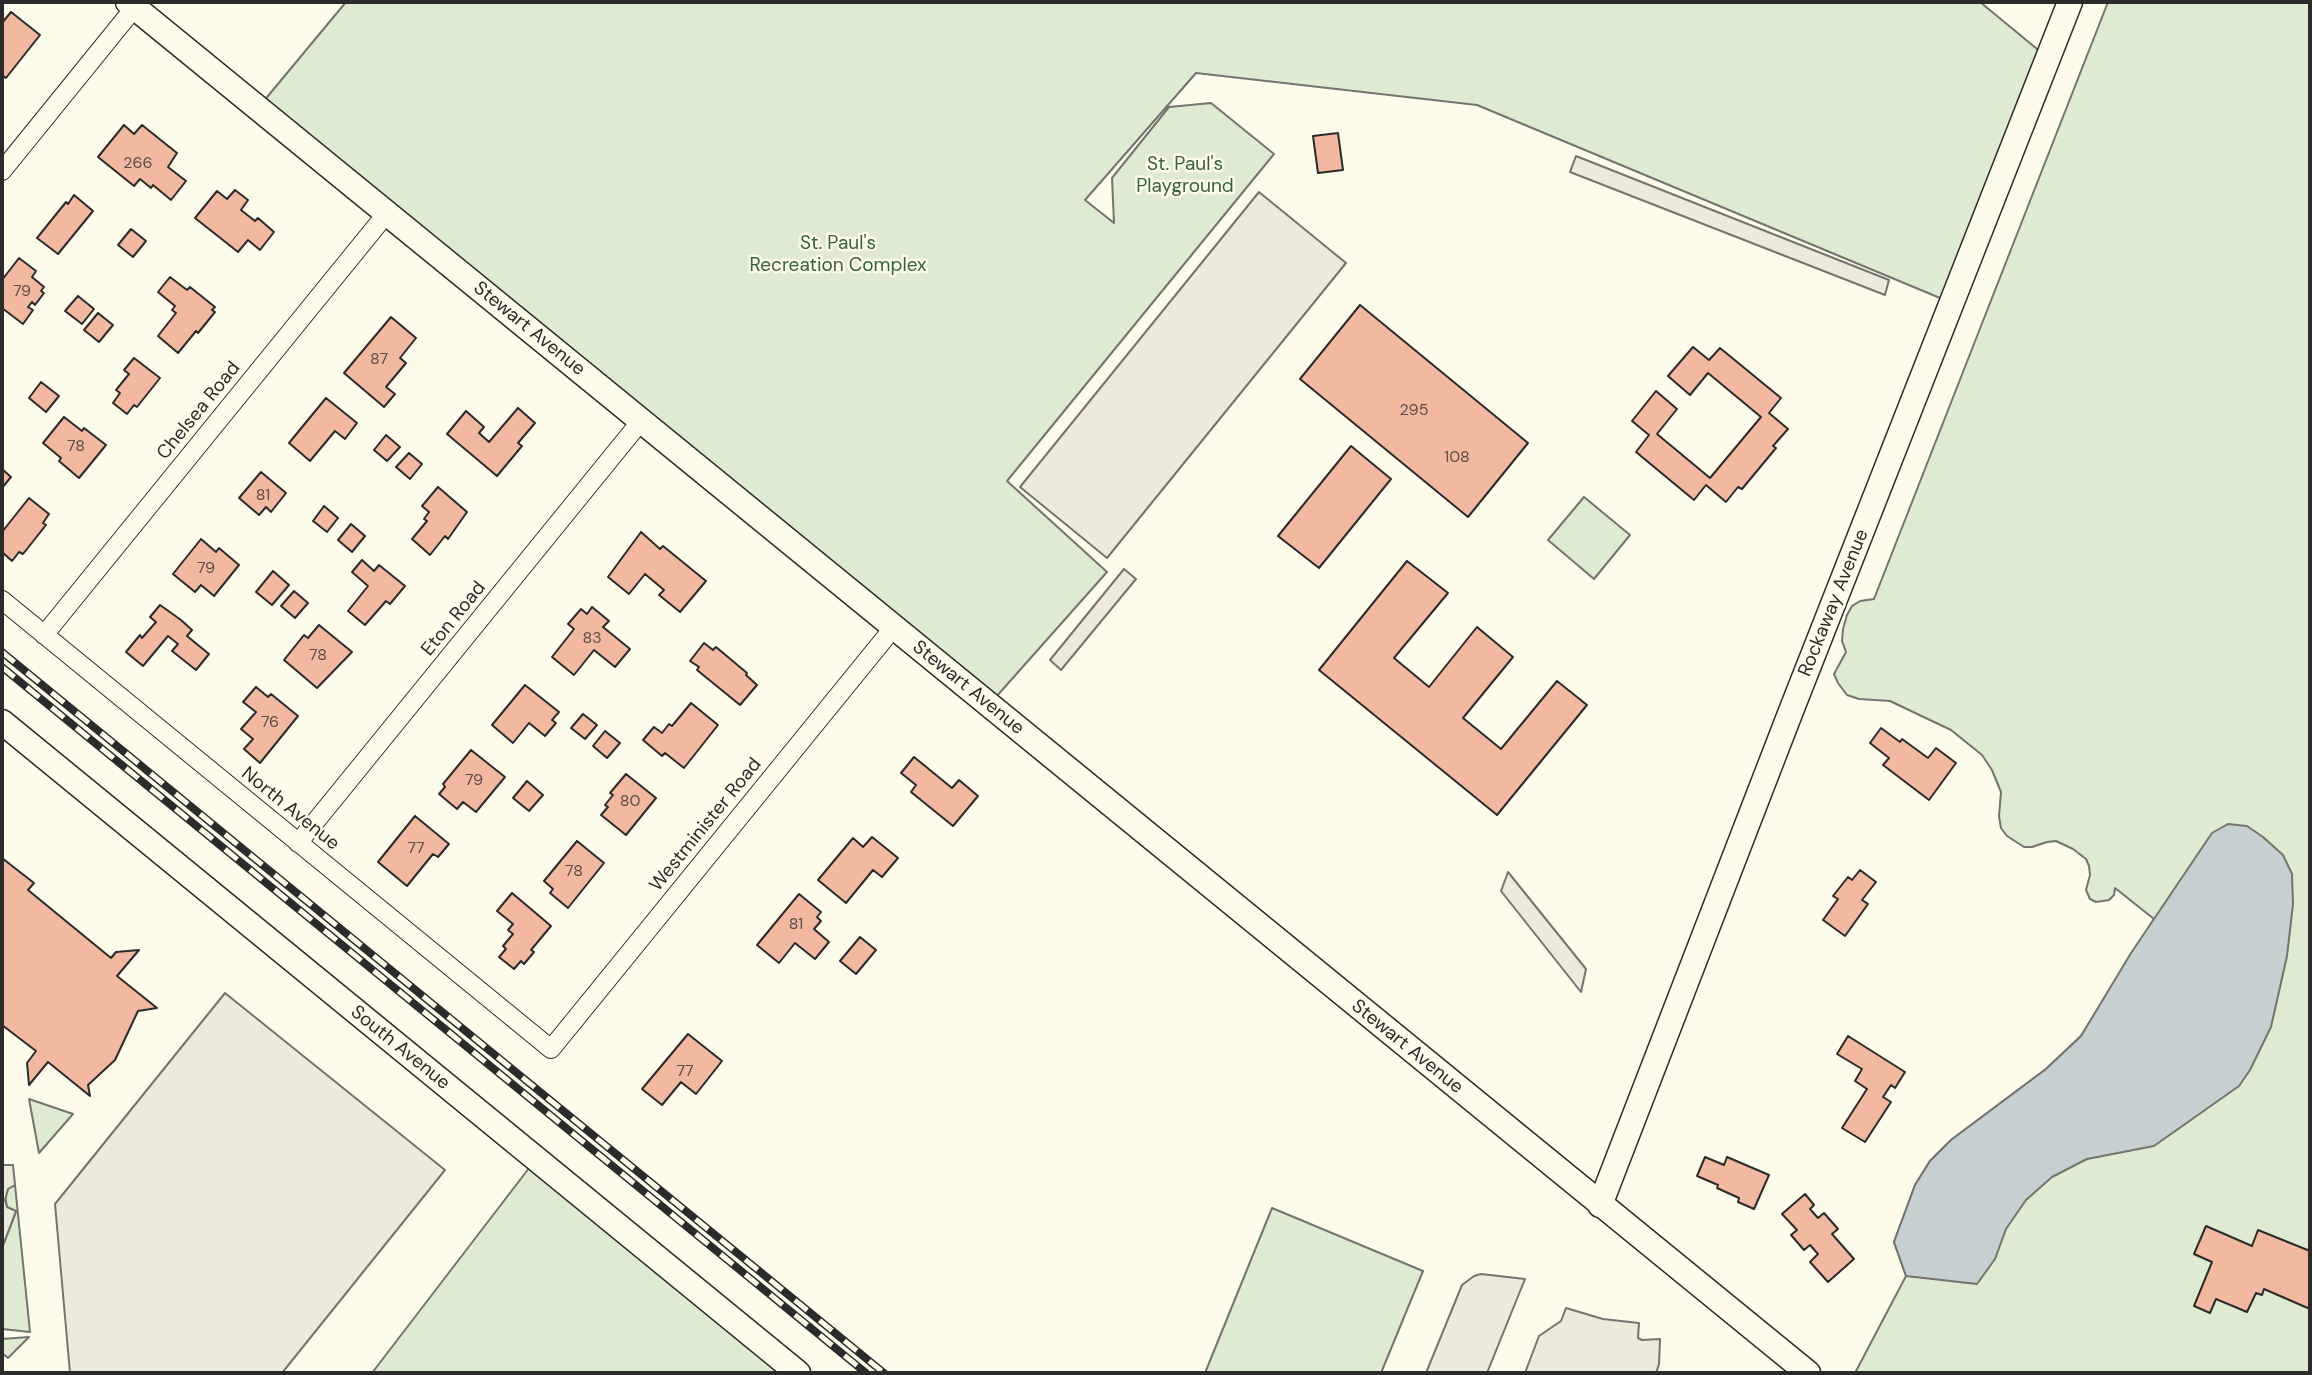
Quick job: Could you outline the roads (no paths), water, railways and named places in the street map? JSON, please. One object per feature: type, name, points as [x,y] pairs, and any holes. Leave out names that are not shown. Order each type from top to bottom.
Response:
[{"type":"main road","name":"Rockaway Avenue","points":[[1600,1205],[2070,2]]},
{"type":"main road","name":"Stewart Avenue","points":[[134,4],[387,214],[1808,1373]]},
{"type":"main road","name":"South Avenue","points":[[2,722],[798,1373]]},
{"type":"street","points":[[2,171],[134,4]]},
{"type":"street","name":"Chelsea Road","points":[[44,635],[387,214]]},
{"type":"street","name":"Eton Road","points":[[298,843],[641,421]]},
{"type":"street","name":"North Avenue","points":[[2,600],[551,1049]]},
{"type":"street","name":"Westminister Road","points":[[551,1049],[894,627]]},
{"type":"railway","points":[[2,652],[884,1373]]},
{"type":"railway","points":[[2,667],[866,1373]]},
{"type":"park label","name":"St. Paul's Playground","points":[[1185,176]]},
{"type":"park label","name":"St. Paul's Recreation Complex","points":[[838,255]]}]
